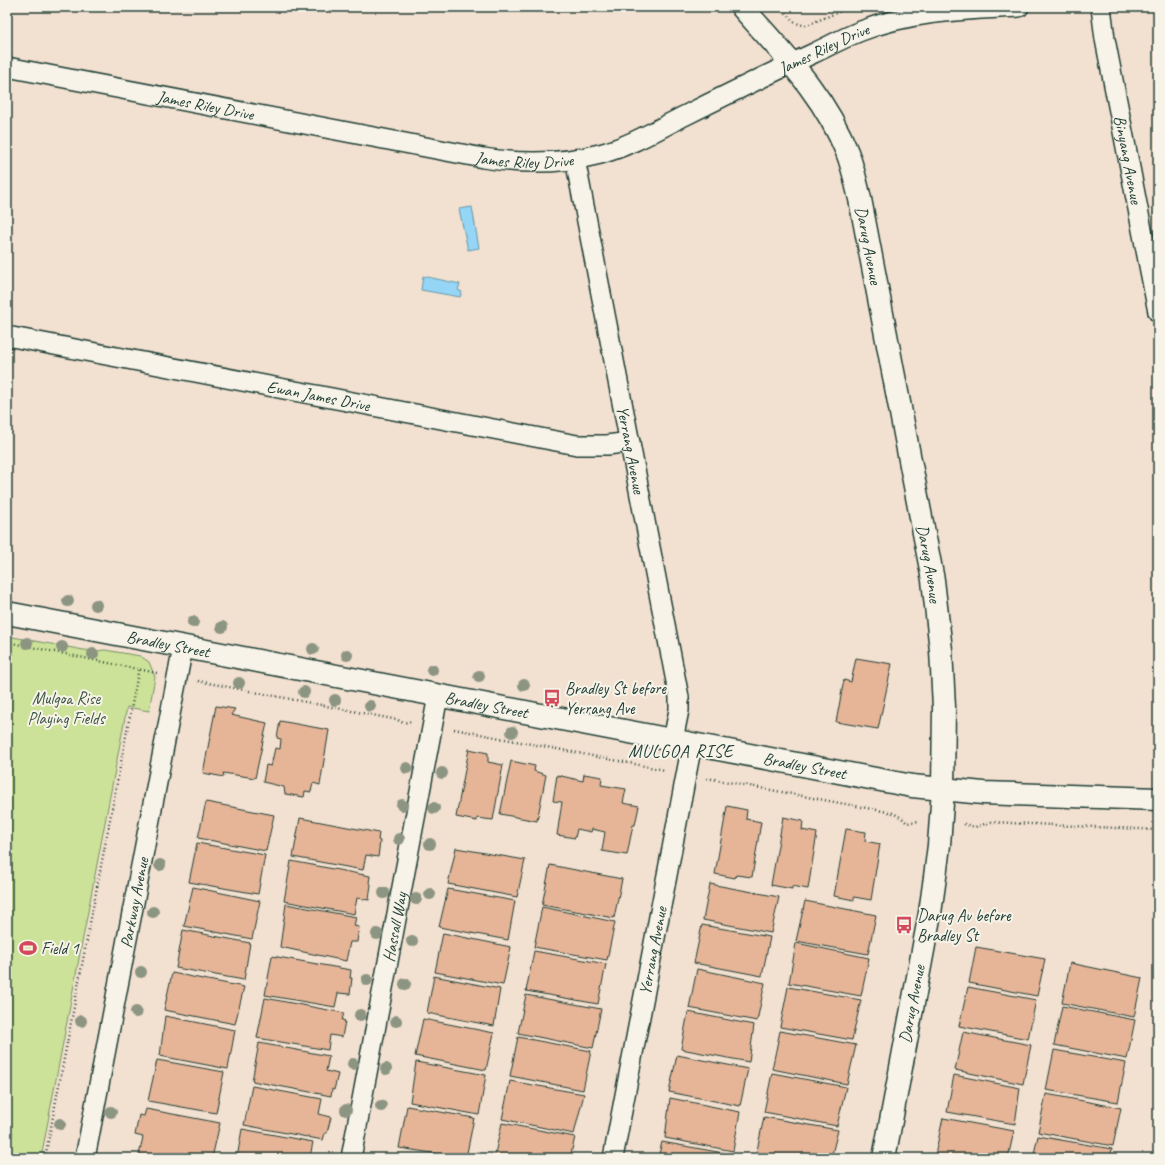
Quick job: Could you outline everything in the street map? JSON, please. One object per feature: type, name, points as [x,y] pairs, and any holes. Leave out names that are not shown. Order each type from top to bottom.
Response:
[{"type":"street","name":"Darug Avenue","points":[[742,7],[792,62],[814,90],[838,131],[847,153],[860,199],[933,580],[940,643],[944,707],[943,790],[939,845],[930,913],[884,1158]]},
{"type":"street","name":"James Riley Drive","points":[[7,67],[483,158],[501,161],[536,163],[574,159],[600,154],[633,142],[792,62],[859,32],[895,20],[941,12],[1019,7]]},
{"type":"street","name":"Binyang Avenue","points":[[1101,7],[1105,39],[1158,312]]},
{"type":"street","name":"Yerrang Avenue","points":[[574,159],[679,697],[682,742],[613,1158]]},
{"type":"street","name":"Ewan James Drive","points":[[7,336],[577,445],[607,445],[630,442]]},
{"type":"street","name":"Bradley Street","points":[[7,613],[912,786],[983,793],[1158,799]]},
{"type":"street","name":"Parkway Avenue","points":[[85,1158],[183,647]]},
{"type":"street","name":"Hassall Way","points":[[351,1158],[438,696]]},
{"type":"path","points":[[780,7],[795,23],[803,26],[851,7]]},
{"type":"path","points":[[7,642],[139,668],[157,673]]},
{"type":"path","points":[[45,1158],[139,668]]},
{"type":"path","points":[[196,681],[398,720],[403,723],[413,722]]},
{"type":"path","points":[[453,729],[672,771]]},
{"type":"path","points":[[702,777],[893,813],[907,823],[918,821]]},
{"type":"path","points":[[964,824],[975,827],[991,822],[1158,830]]},
{"type":"green space","name":"Mulgoa Rise Playing Fields","points":[[7,636],[84,650],[105,650],[140,656],[149,662],[155,677],[149,711],[127,707],[41,1158],[7,1158]]},
{"type":"water","points":[[472,207],[479,248],[468,250],[459,209]]},
{"type":"water","points":[[423,276],[460,284],[458,290],[462,292],[460,297],[421,290]]},
{"type":"building","points":[[856,658],[892,664],[878,729],[836,722],[844,680],[851,682]]},
{"type":"building","points":[[216,706],[235,709],[231,715],[267,723],[255,778],[223,773],[224,777],[203,773]]},
{"type":"building","points":[[280,721],[329,730],[320,785],[313,783],[311,792],[305,791],[304,797],[285,794],[284,787],[263,782],[266,765],[271,766],[275,748],[280,749],[281,739],[277,738]]},
{"type":"building","points":[[469,749],[488,753],[488,762],[503,765],[493,820],[477,818],[477,821],[456,817]]},
{"type":"building","points":[[511,761],[535,766],[534,771],[546,775],[537,821],[500,814]]},
{"type":"building","points":[[584,774],[602,777],[601,785],[626,789],[623,803],[639,806],[635,825],[633,825],[627,855],[602,851],[605,832],[592,829],[591,832],[577,829],[575,838],[557,835],[562,802],[553,801],[557,775],[583,781]]},
{"type":"building","points":[[206,802],[274,815],[266,851],[198,838]]},
{"type":"building","points":[[727,806],[747,810],[746,819],[761,822],[752,877],[736,875],[735,878],[715,874]]},
{"type":"building","points":[[783,817],[803,821],[802,830],[817,833],[808,889],[792,886],[792,889],[771,885]]},
{"type":"building","points":[[300,818],[379,833],[378,840],[380,841],[378,857],[366,855],[363,870],[293,857]]},
{"type":"building","points":[[846,829],[866,832],[865,841],[880,844],[871,900],[854,897],[854,900],[834,896]]},
{"type":"building","points":[[197,843],[265,855],[258,894],[189,882]]},
{"type":"building","points":[[456,848],[525,860],[517,897],[448,884]]},
{"type":"building","points":[[291,861],[370,876],[369,883],[371,884],[369,900],[357,898],[354,914],[284,901]]},
{"type":"building","points":[[550,865],[622,879],[614,918],[542,905]]},
{"type":"building","points":[[710,884],[779,897],[771,933],[703,920]]},
{"type":"building","points":[[193,887],[260,901],[252,939],[184,926]]},
{"type":"building","points":[[448,889],[515,901],[508,940],[439,927]]},
{"type":"building","points":[[805,901],[876,915],[868,954],[796,941]]},
{"type":"building","points":[[286,904],[356,917],[354,926],[359,927],[357,942],[350,942],[346,961],[280,947]]},
{"type":"building","points":[[542,907],[615,922],[607,960],[534,947]]},
{"type":"building","points":[[702,925],[770,937],[762,976],[694,963]]},
{"type":"building","points":[[183,930],[250,943],[244,980],[176,968]]},
{"type":"building","points":[[443,933],[511,947],[503,985],[435,972]]},
{"type":"building","points":[[796,943],[869,958],[861,996],[789,983]]},
{"type":"building","points":[[976,947],[1045,959],[1037,996],[969,983]]},
{"type":"building","points":[[534,951],[606,964],[598,1004],[526,991]]},
{"type":"building","points":[[272,956],[351,970],[350,978],[352,978],[350,994],[338,993],[335,1007],[265,995]]},
{"type":"building","points":[[1070,963],[1142,978],[1134,1017],[1062,1003]]},
{"type":"building","points":[[697,969],[765,983],[757,1021],[689,1008]]},
{"type":"building","points":[[172,973],[244,987],[235,1024],[164,1010]]},
{"type":"building","points":[[434,976],[500,989],[494,1026],[427,1013]]},
{"type":"building","points":[[788,987],[861,1000],[852,1040],[780,1027]]},
{"type":"building","points":[[968,987],[1036,1000],[1028,1039],[959,1026]]},
{"type":"building","points":[[526,995],[601,1009],[593,1048],[518,1033]]},
{"type":"building","points":[[265,998],[344,1013],[342,1020],[345,1021],[342,1037],[330,1035],[328,1050],[257,1038]]},
{"type":"building","points":[[1062,1006],[1135,1020],[1127,1059],[1054,1045]]},
{"type":"building","points":[[688,1012],[754,1025],[749,1062],[681,1049]]},
{"type":"building","points":[[165,1016],[235,1030],[228,1069],[160,1056]]},
{"type":"building","points":[[423,1019],[494,1033],[486,1070],[415,1056]]},
{"type":"building","points":[[780,1031],[856,1045],[847,1084],[772,1069]]},
{"type":"building","points":[[963,1032],[1031,1045],[1023,1084],[955,1070]]},
{"type":"building","points":[[518,1037],[591,1051],[583,1090],[510,1076]]},
{"type":"building","points":[[259,1043],[329,1056],[326,1071],[338,1074],[331,1096],[252,1081]]},
{"type":"building","points":[[1054,1050],[1126,1063],[1118,1102],[1046,1090]]},
{"type":"building","points":[[677,1055],[748,1069],[740,1106],[669,1092]]},
{"type":"building","points":[[157,1060],[224,1072],[216,1113],[148,1101]]},
{"type":"building","points":[[416,1062],[486,1075],[479,1115],[410,1102]]},
{"type":"building","points":[[772,1073],[846,1087],[837,1126],[764,1112]]},
{"type":"building","points":[[954,1075],[1020,1088],[1015,1124],[947,1112]]},
{"type":"building","points":[[510,1081],[584,1094],[574,1134],[502,1119]]},
{"type":"building","points":[[252,1086],[322,1099],[319,1114],[331,1117],[327,1133],[325,1133],[323,1140],[244,1125]]},
{"type":"building","points":[[1046,1094],[1121,1108],[1113,1146],[1038,1132]]},
{"type":"building","points":[[670,1098],[740,1112],[733,1151],[665,1138]]},
{"type":"building","points":[[407,1106],[474,1118],[466,1158],[399,1148]]},
{"type":"building","points":[[146,1109],[220,1123],[212,1158],[193,1158],[181,1156],[181,1158],[156,1158],[139,1155],[143,1137],[135,1135],[139,1115],[144,1116]]},
{"type":"building","points":[[764,1117],[838,1130],[831,1158],[769,1158],[756,1155]]},
{"type":"building","points":[[943,1118],[1014,1131],[1008,1158],[952,1158],[935,1155]]},
{"type":"building","points":[[502,1123],[575,1137],[570,1158],[494,1158]]},
{"type":"building","points":[[242,1129],[313,1142],[310,1157],[313,1158],[237,1158]]},
{"type":"building","points":[[1038,1136],[1112,1149],[1110,1158],[1033,1158]]},
{"type":"building","points":[[662,1142],[729,1154],[728,1158],[658,1158]]},
{"type":"place","name":"Bradley St before Yerrang Ave","points":[[552,698]]},
{"type":"place","name":"Darug Av before Bradley St","points":[[904,925]]},
{"type":"place","name":"Field 1","points":[[28,948]]},
{"type":"district","name":"MULGOA RISE","points":[[681,751]]}]
